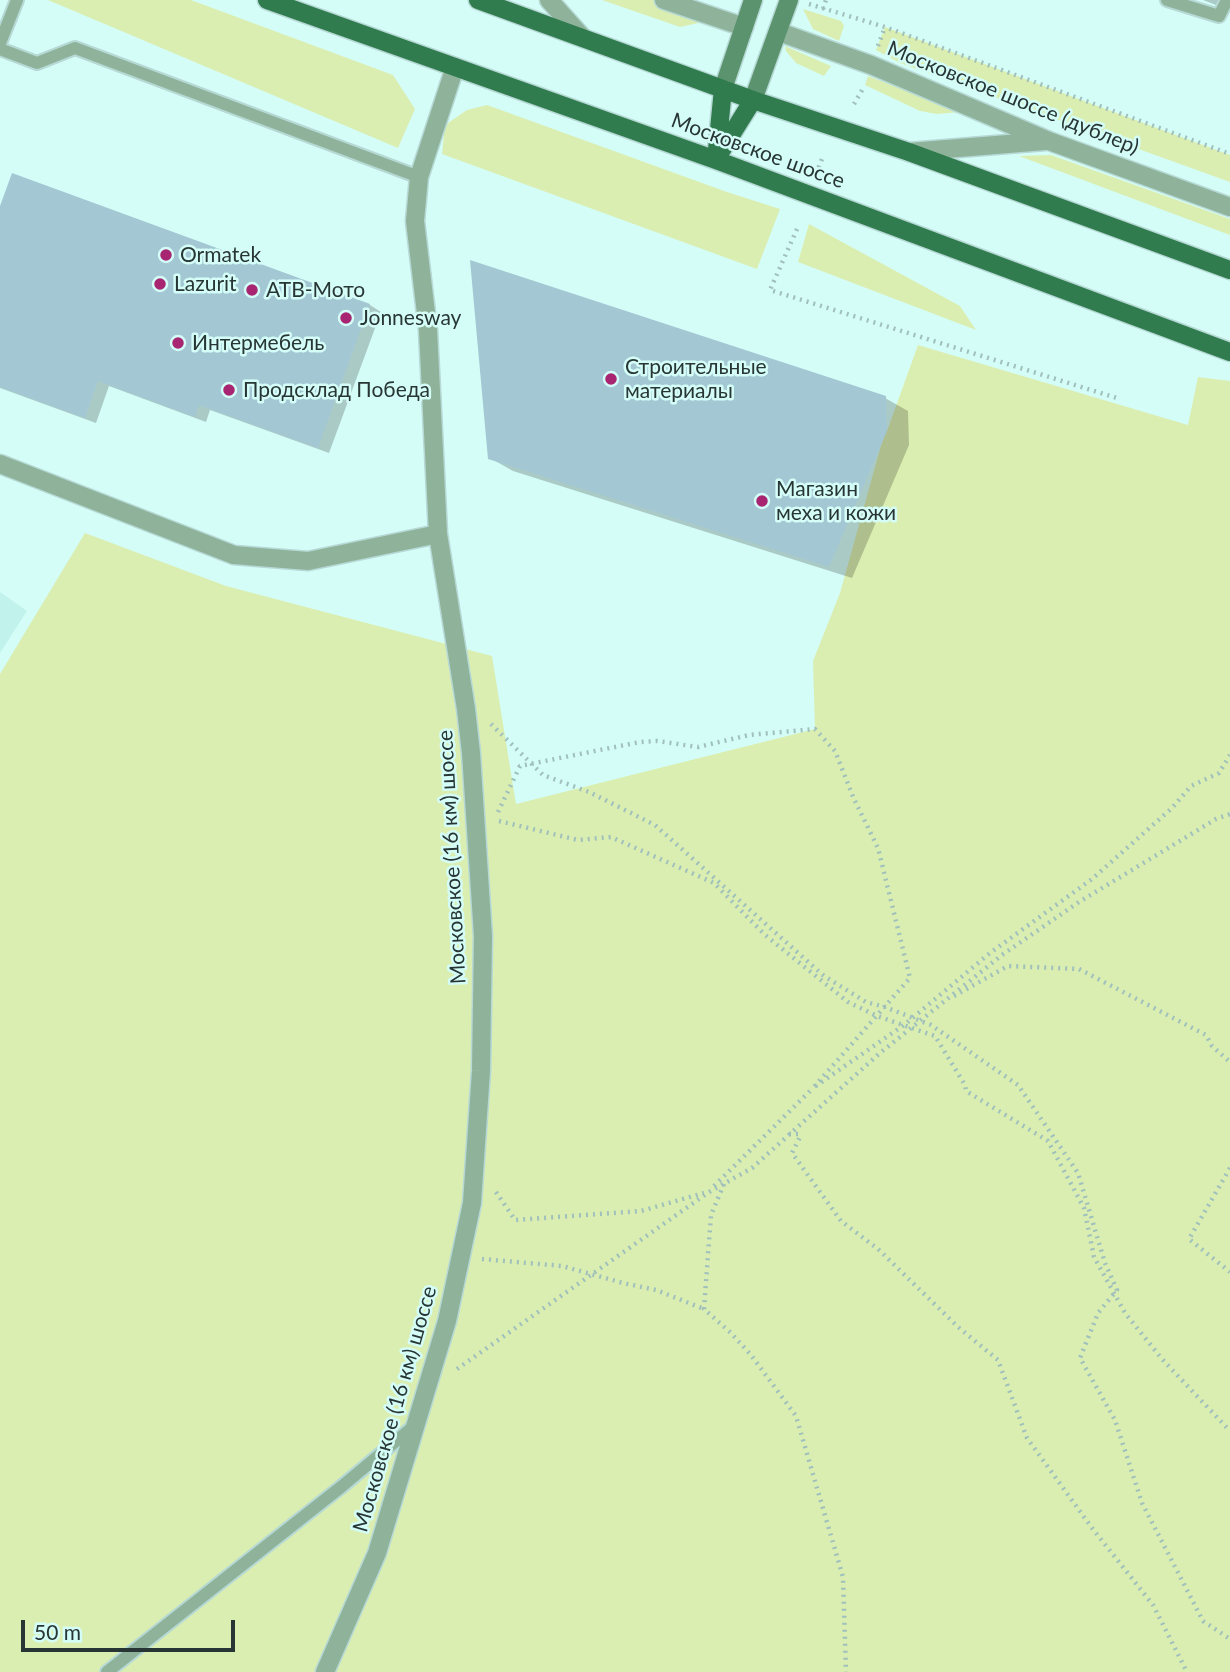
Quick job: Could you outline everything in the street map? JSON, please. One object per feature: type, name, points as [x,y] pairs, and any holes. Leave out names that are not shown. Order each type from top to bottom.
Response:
[{"type":"main road","name":"Московское шоссе","points":[[267,0],[716,160],[1230,352]]},
{"type":"main road","points":[[478,0],[753,100],[909,152],[1230,270]]},
{"type":"main road","points":[[716,160],[723,89],[753,0]]},
{"type":"main road","points":[[716,160],[753,100],[779,32],[796,1]]},
{"type":"street","points":[[549,0],[583,38]]},
{"type":"street","points":[[664,0],[744,27]]},
{"type":"street","name":"Московское шоссе (дублер)","points":[[779,32],[872,65],[1049,141],[1230,207]]},
{"type":"street","name":"Московское (16 км) шоссе","points":[[324,1672],[377,1553],[447,1321],[471,1203],[479,1108],[483,936],[471,753],[438,534],[428,330],[415,221],[419,177],[456,67]]},
{"type":"street","points":[[909,152],[1049,141]]},
{"type":"street","points":[[0,464],[234,555],[308,561],[438,534]]},
{"type":"lane","points":[[0,43],[17,0]]},
{"type":"lane","points":[[1167,0],[1219,16],[1227,0]]},
{"type":"lane","points":[[0,49],[37,63],[75,48],[419,177]]},
{"type":"lane","points":[[107,1672],[414,1426]]},
{"type":"path","points":[[823,9],[826,0]]},
{"type":"path","points":[[796,1],[885,27],[1230,154]]},
{"type":"path","points":[[814,179],[822,159]]},
{"type":"path","points":[[797,229],[770,290],[1120,399]]},
{"type":"path","points":[[466,709],[491,724],[542,775],[589,792],[655,825],[824,976],[866,1002],[931,1025],[1018,1085],[1077,1173],[1105,1263],[1117,1290],[1098,1313],[1080,1358],[1115,1420],[1142,1503],[1203,1621],[1230,1639]]},
{"type":"path","points":[[490,1184],[515,1220],[640,1211],[709,1192],[813,1088],[877,1016],[885,1007],[910,978],[878,848],[835,751],[815,729],[749,735],[698,747],[657,741],[640,742],[520,766],[495,819],[578,840],[611,837],[714,883],[765,935],[848,1002],[877,1016],[935,1036],[966,1091],[1048,1141],[1084,1208],[1094,1257],[1125,1313],[1162,1359],[1230,1431]]},
{"type":"path","points":[[813,1088],[904,1025],[990,953],[1092,878],[1172,808],[1191,786],[1219,773],[1230,755]]},
{"type":"path","points":[[456,1370],[709,1192],[752,1168],[880,1053],[1002,955],[1079,902],[1216,819],[1230,814]]},
{"type":"path","points":[[913,1018],[1008,966],[1079,969],[1206,1035],[1212,1046],[1230,1062]]},
{"type":"path","points":[[789,1134],[797,1134],[800,1138],[792,1153],[841,1221],[878,1250],[958,1327],[998,1360],[1027,1438],[1153,1605],[1187,1672]]},
{"type":"path","points":[[1230,1168],[1189,1240],[1230,1272]]},
{"type":"path","points":[[704,1309],[711,1215],[725,1183]]},
{"type":"path","points":[[461,1256],[562,1266],[656,1290],[704,1309],[751,1354],[796,1416],[843,1577],[846,1672]]},
{"type":"shaded area","points":[[0,592],[27,611],[0,653]]},
{"type":"green space","points":[[48,0],[191,0],[393,75],[415,109],[398,148]]},
{"type":"green space","points":[[602,0],[663,0],[708,15],[703,22],[680,27]]},
{"type":"green space","points":[[803,9],[841,21],[844,26],[839,41],[813,29]]},
{"type":"green space","points":[[885,27],[1230,155],[1230,182],[900,63],[876,50]]},
{"type":"green space","points":[[785,46],[831,66],[824,76],[796,63]]},
{"type":"green space","points":[[868,76],[961,112],[937,114],[920,111],[865,85]]},
{"type":"green space","points":[[487,105],[780,209],[757,269],[442,154],[445,125],[467,110]]},
{"type":"green space","points":[[1051,155],[1230,219],[1230,235],[1019,156]]},
{"type":"green space","points":[[809,224],[960,306],[976,330],[798,262]]},
{"type":"green space","points":[[918,345],[1188,425],[1198,377],[1230,381],[1230,1672],[0,1672],[0,674],[85,533],[226,586],[492,656],[516,804],[815,729],[813,661],[840,593],[885,431]]},
{"type":"building","name":"Интермебель","points":[[12,173],[370,304],[318,448],[199,405],[195,417],[98,381],[85,418],[0,387],[0,206]]},
{"type":"building","points":[[470,260],[886,396],[887,431],[829,567],[488,459]]},
{"type":"place","name":"Ormatek","points":[[166,255]]},
{"type":"place","name":"Lazurit","points":[[160,284]]},
{"type":"place","name":"АТВ-Мото","points":[[252,290]]},
{"type":"place","name":"Jonnesway","points":[[346,318]]},
{"type":"place","name":"Интермебель","points":[[178,343]]},
{"type":"place","name":"Строительные материалы","points":[[611,379]]},
{"type":"place","name":"Продсклад Победа","points":[[229,390]]},
{"type":"place","name":"Магазин меха и кожи","points":[[762,501]]}]
